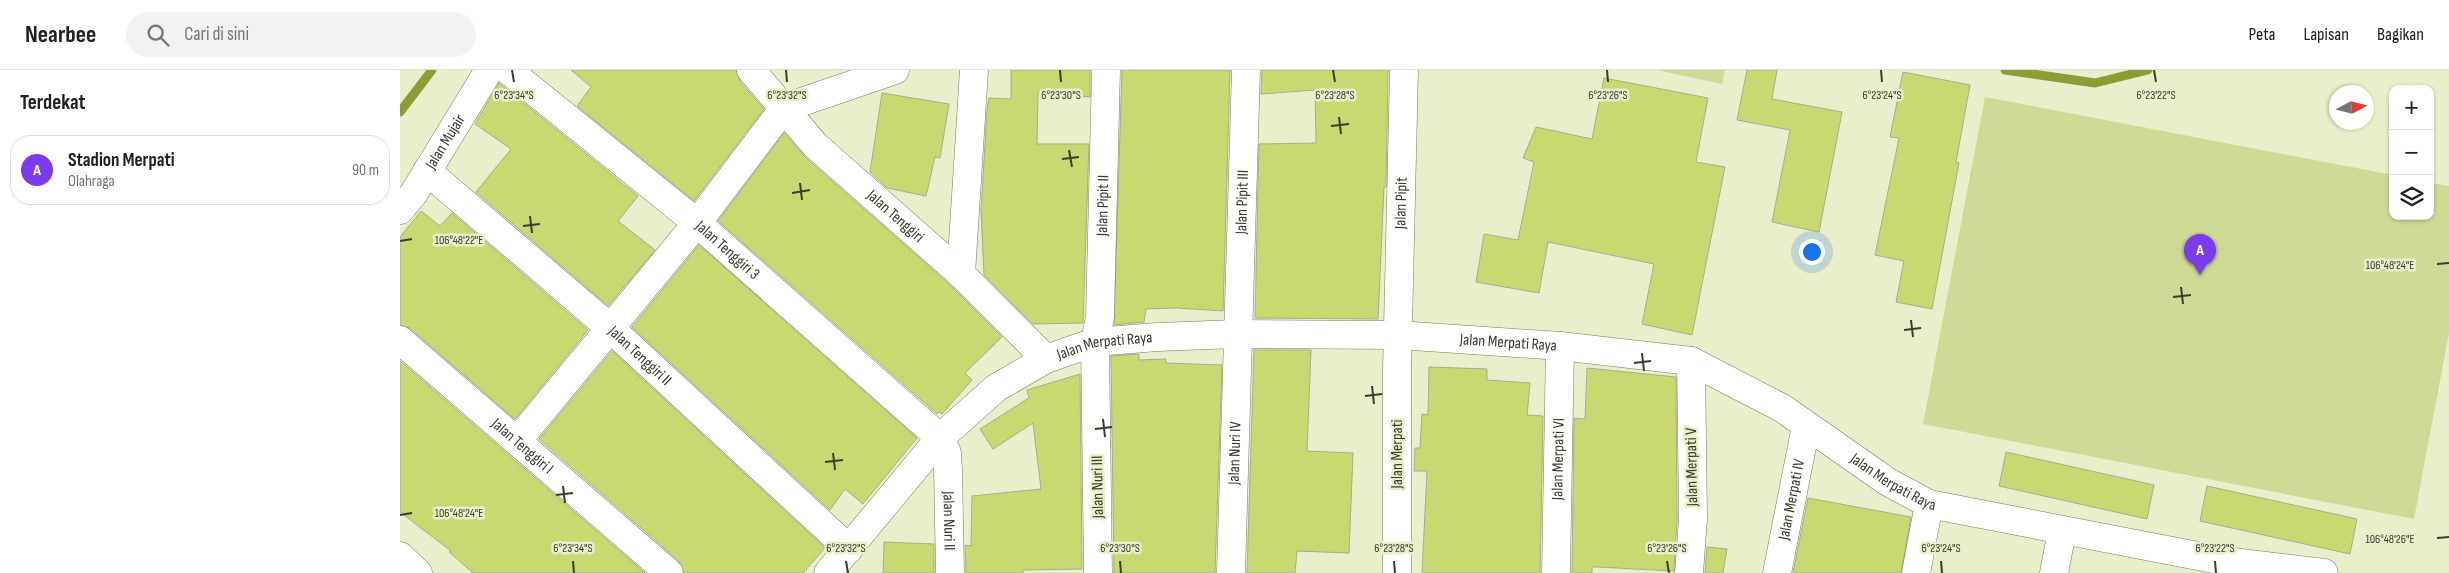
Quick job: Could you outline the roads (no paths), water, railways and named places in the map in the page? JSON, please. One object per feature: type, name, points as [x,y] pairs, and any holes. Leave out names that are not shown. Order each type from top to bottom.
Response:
[{"type":"street","name":"Jalan Mujair","points":[[400,210],[414,193],[489,70]]},
{"type":"street","name":"Jalan Tenggiri 3","points":[[508,70],[697,224],[940,438]]},
{"type":"street","name":"Jalan Tenggiri","points":[[751,70],[814,146],[961,274],[1046,358]]},
{"type":"street","points":[[961,274],[974,70]]},
{"type":"street","name":"Jalan Pipit II","points":[[1095,342],[1100,317],[1106,70]]},
{"type":"street","name":"Jalan Pipit III","points":[[1237,334],[1246,70]]},
{"type":"street","name":"Jalan Pipit","points":[[1398,335],[1404,70]]},
{"type":"street","points":[[517,441],[609,327],[697,224],[784,108],[888,71]]},
{"type":"street","name":"Jalan Tenggiri II","points":[[426,171],[609,327],[849,549]]},
{"type":"street","name":"Jalan Merpati Raya","points":[[828,573],[940,438],[996,388],[1046,358],[1095,342],[1237,334],[1398,335],[1560,346],[1691,361],[1782,408],[1888,482],[1928,504],[2062,531],[2222,567],[2324,573]]},
{"type":"street","name":"Jalan Nuri IV","points":[[1231,573],[1237,334]]},
{"type":"street","name":"Jalan Merpati","points":[[1397,573],[1398,335]]},
{"type":"street","name":"Jalan Tenggiri I","points":[[400,340],[669,573]]},
{"type":"street","name":"Jalan Nuri III","points":[[1095,342],[1098,573]]},
{"type":"street","name":"Jalan Merpati VI","points":[[1556,573],[1560,346]]},
{"type":"street","name":"Jalan Merpati V","points":[[1689,573],[1693,518],[1691,361]]},
{"type":"street","name":"Jalan Merpati IV","points":[[1777,573],[1806,426]]},
{"type":"street","name":"Jalan Nuri II","points":[[940,438],[947,453],[950,573]]},
{"type":"street","points":[[1916,573],[1928,504]]},
{"type":"street","points":[[2054,573],[2062,531]]},
{"type":"street","points":[[400,556],[418,573]]},
{"type":"waterway","points":[[400,112],[432,70]]},
{"type":"waterway","points":[[2005,70],[2095,83],[2148,70]]},
{"type":"place","name":"Stadion Merpati","points":[[2200,275]]}]
